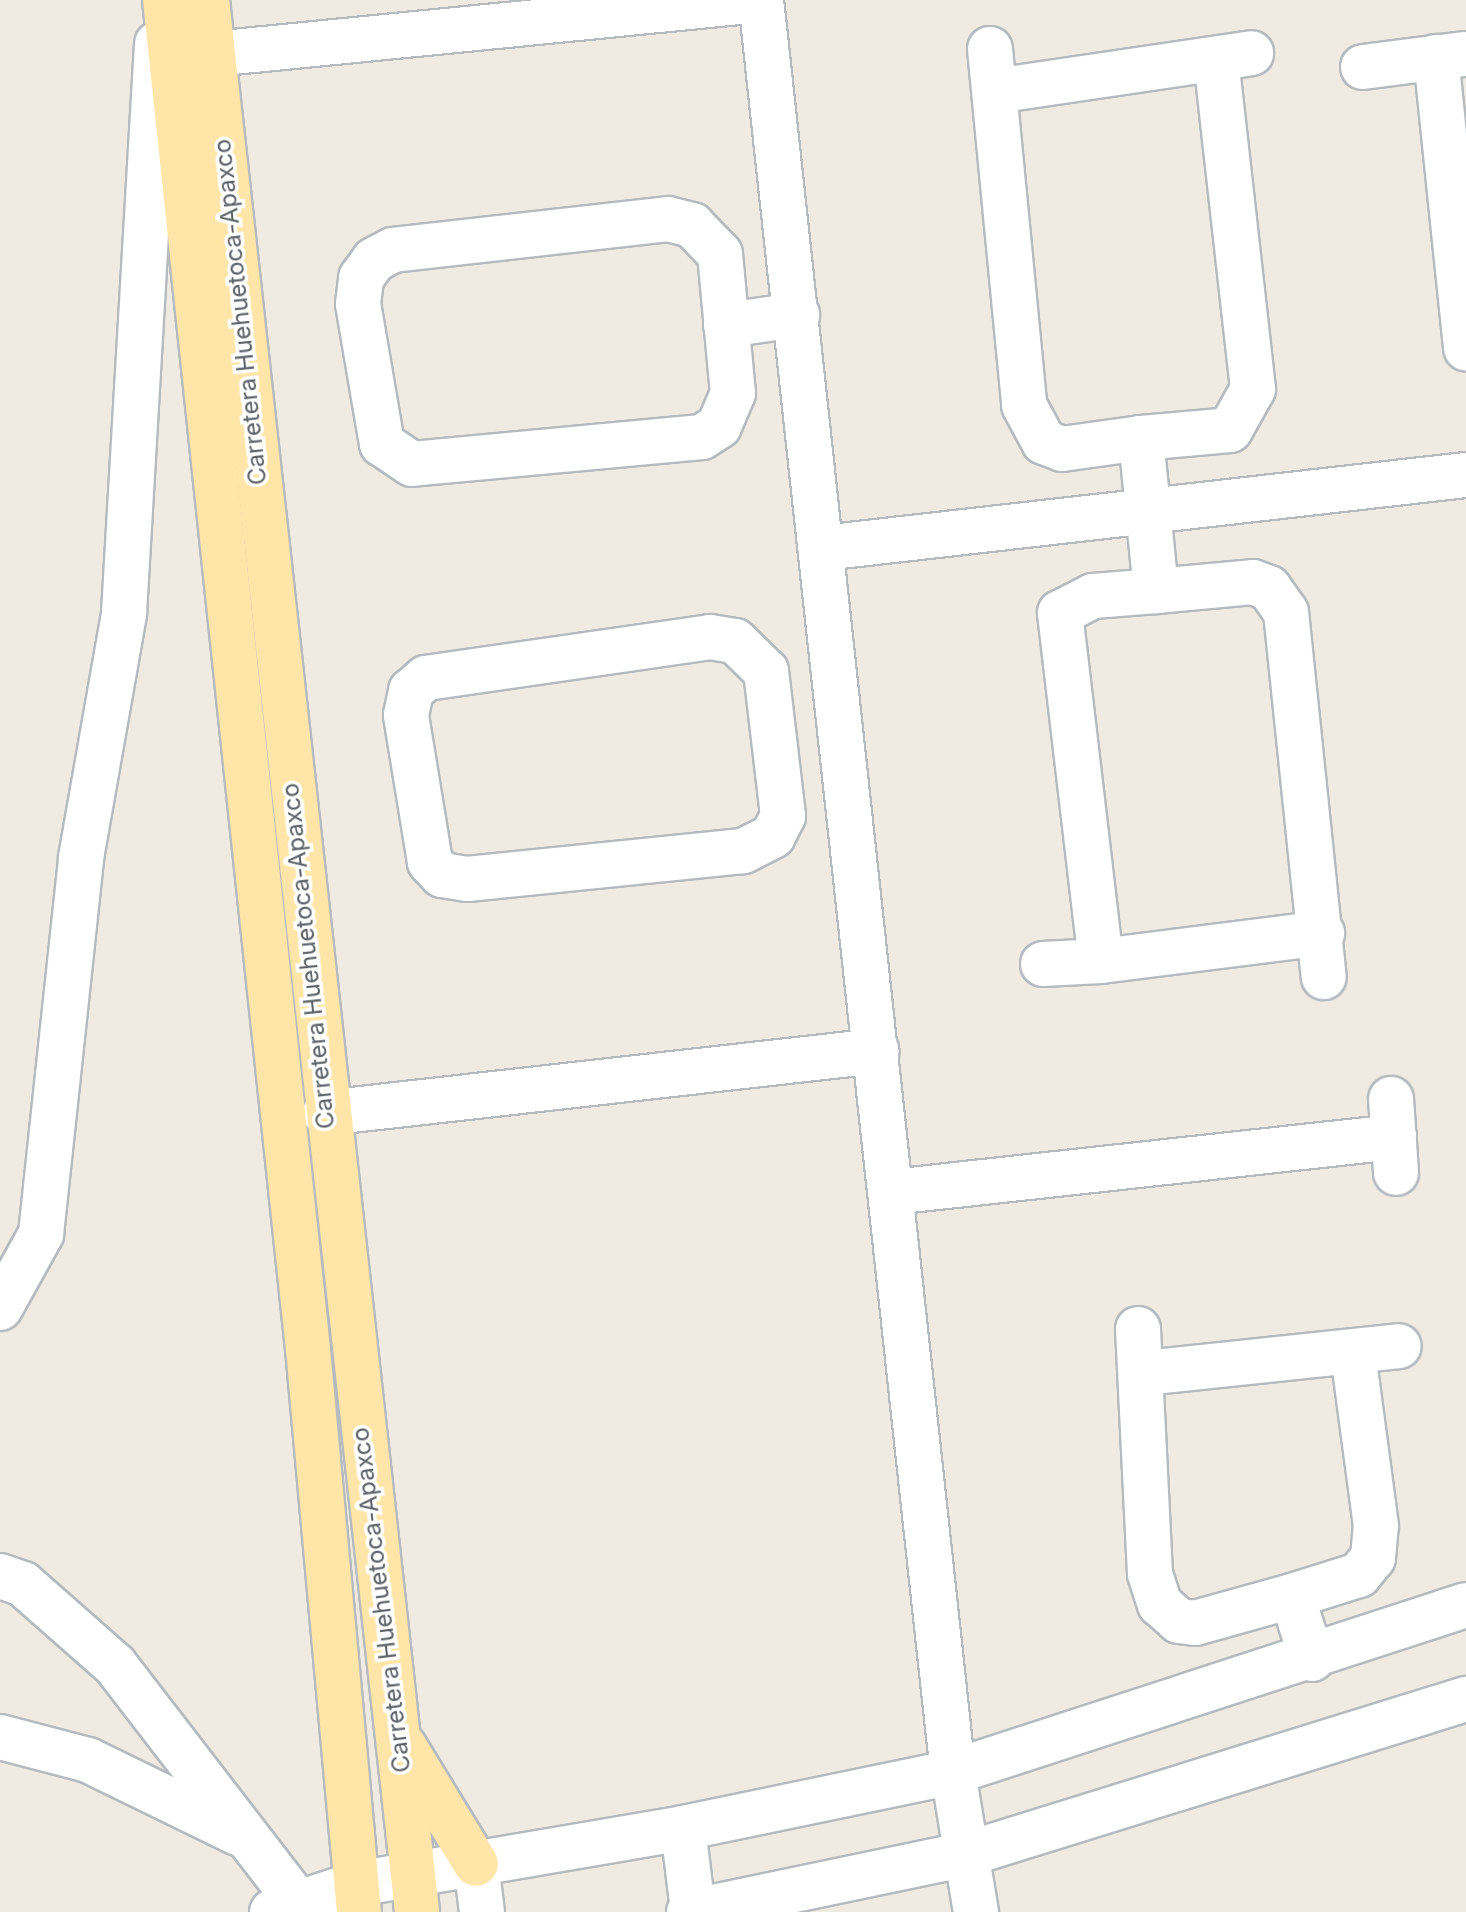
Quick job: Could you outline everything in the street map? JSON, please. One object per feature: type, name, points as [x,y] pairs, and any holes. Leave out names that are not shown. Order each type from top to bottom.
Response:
[{"type":"main road","name":"Carretera Huehuetoca-Apaxco","points":[[162,0],[308,1349],[357,1898]]},
{"type":"main road","name":"Carretera Huehuetoca-Apaxco","points":[[207,0],[325,1113],[415,1894]]},
{"type":"main road","points":[[396,1734],[476,1864]]},
{"type":"street","points":[[0,1308],[41,1234],[81,858],[124,613],[162,0]]},
{"type":"street","points":[[213,54],[760,0],[843,731],[953,1772],[976,1912]]},
{"type":"street","points":[[1363,67],[1451,55],[1466,348]]},
{"type":"street","points":[[1233,56],[1253,389],[1230,430],[1141,438],[1062,449],[1044,442],[1032,425],[1024,405],[993,70],[1233,56]]},
{"type":"street","points":[[668,219],[692,225],[720,254],[726,325],[730,413],[702,437],[412,464],[382,444],[358,304],[361,278],[393,250],[668,219]]},
{"type":"street","points":[[726,325],[797,315]]},
{"type":"street","points":[[1141,438],[1151,511],[1156,591]]},
{"type":"street","points":[[823,548],[1466,475]]},
{"type":"street","points":[[1101,961],[1060,613],[1093,596],[1253,582],[1269,588],[1286,612],[1322,933],[1324,977]]},
{"type":"street","points":[[710,637],[735,641],[766,671],[773,738],[783,816],[761,844],[467,879],[442,875],[430,862],[406,715],[411,691],[447,672],[710,637]]},
{"type":"street","points":[[773,738],[843,731]]},
{"type":"street","points":[[1043,964],[1101,961],[1322,933]]},
{"type":"street","points":[[325,1113],[877,1051]]},
{"type":"street","points":[[892,1192],[1394,1137]]},
{"type":"street","points":[[1138,1329],[1144,1373],[1150,1574],[1160,1604],[1179,1621],[1195,1623],[1359,1575],[1373,1558],[1376,1526],[1353,1354]]},
{"type":"street","points":[[1144,1373],[1353,1354],[1399,1346]]},
{"type":"street","points":[[0,1576],[23,1584],[115,1665],[248,1838],[285,1908],[415,1894],[476,1864],[683,1828],[953,1772],[1312,1659],[1466,1605]]},
{"type":"street","points":[[1292,1596],[1312,1659]]},
{"type":"street","points":[[683,1828],[691,1912],[967,1854],[1466,1699]]},
{"type":"street","points":[[0,1737],[88,1760],[248,1838]]},
{"type":"street","points":[[476,1864],[482,1912]]}]
